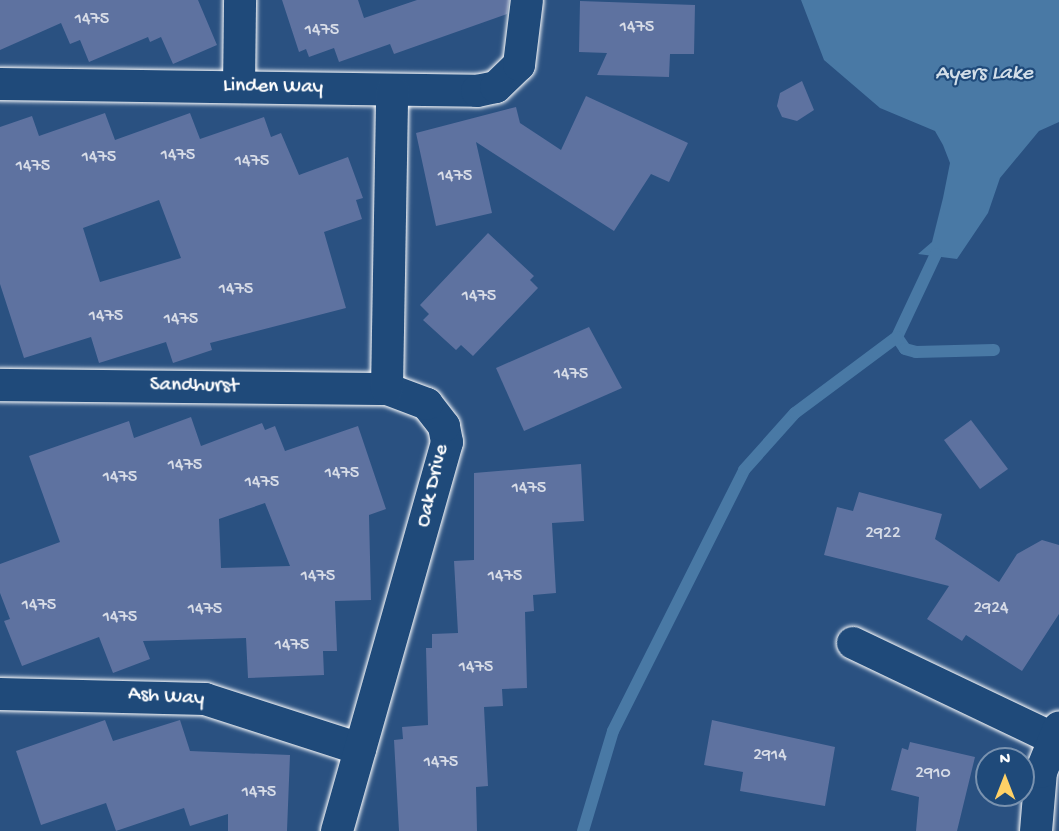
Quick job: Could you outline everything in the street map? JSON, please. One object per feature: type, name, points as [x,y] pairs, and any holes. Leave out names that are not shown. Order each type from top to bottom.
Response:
[{"type":"street","points":[[239,87],[240,0]]},
{"type":"street","name":"Linden Way","points":[[0,84],[392,91],[496,87],[510,78],[525,48],[527,0]]},
{"type":"street","points":[[387,389],[392,91]]},
{"type":"street","name":"Sandhurst","points":[[0,385],[387,389]]},
{"type":"street","name":"Oak Drive","points":[[337,831],[447,442],[444,426],[427,404],[387,389]]},
{"type":"street","points":[[853,643],[1056,733],[1041,772],[1036,831]]},
{"type":"street","name":"Ash Way","points":[[0,694],[180,695],[360,748]]},
{"type":"water","name":"Ayers Lake","points":[[801,0],[1059,0],[1059,122],[1039,131],[1000,178],[988,213],[957,259],[918,254],[932,242],[950,163],[935,131],[880,108],[824,60]]},
{"type":"building","points":[[0,0],[198,0],[217,45],[173,64],[161,37],[150,42],[148,37],[89,62],[80,40],[70,44],[61,23],[0,50]]},
{"type":"building","points":[[282,0],[358,0],[364,18],[417,0],[509,0],[507,14],[394,54],[390,44],[339,62],[334,48],[309,57],[306,49],[299,52]]},
{"type":"building","points":[[580,1],[695,5],[694,54],[670,54],[669,77],[597,75],[607,53],[579,52]]},
{"type":"building","points":[[802,81],[814,110],[797,121],[782,117],[777,106],[780,93]]},
{"type":"building","points":[[586,96],[688,143],[669,182],[651,174],[614,231],[476,142],[492,213],[436,226],[416,133],[516,107],[520,123],[561,150]]},
{"type":"building","points":[[105,113],[115,140],[190,113],[200,139],[264,117],[271,137],[281,133],[299,175],[348,157],[363,198],[356,200],[362,219],[324,232],[346,308],[210,343],[212,350],[173,363],[166,342],[99,363],[91,337],[24,358],[0,284],[0,127],[32,116],[39,136]],"holes":[[[159,200],[181,258],[100,282],[83,228]]]},
{"type":"building","points":[[488,233],[534,276],[530,280],[538,288],[473,356],[461,345],[456,350],[423,320],[429,314],[420,305]]},
{"type":"building","points":[[589,327],[622,388],[524,431],[496,368]]},
{"type":"building","points":[[191,417],[201,446],[262,423],[265,430],[275,426],[285,451],[358,426],[386,509],[369,515],[371,600],[335,601],[337,651],[323,651],[324,675],[248,678],[246,638],[143,641],[150,659],[113,673],[99,637],[22,666],[4,621],[10,619],[0,593],[0,564],[60,542],[29,456],[129,421],[134,438]],"holes":[[[265,503],[290,566],[221,568],[219,519]]]},
{"type":"building","points":[[971,420],[1008,469],[980,489],[944,440]]},
{"type":"building","points":[[581,464],[584,521],[552,523],[556,593],[533,595],[534,611],[525,612],[527,688],[502,689],[503,706],[484,707],[488,786],[476,787],[477,831],[399,831],[394,740],[403,739],[402,727],[428,725],[426,648],[432,648],[432,634],[458,633],[454,561],[474,560],[474,473]]},
{"type":"building","points":[[859,492],[942,514],[935,539],[999,582],[1017,554],[1042,540],[1059,545],[1059,614],[1022,671],[966,635],[962,641],[927,619],[949,586],[824,555],[837,507],[853,511]]},
{"type":"building","points":[[105,720],[113,741],[180,720],[190,751],[290,755],[287,831],[228,831],[228,814],[190,826],[184,808],[116,831],[106,803],[41,825],[16,751]]},
{"type":"building","points":[[712,720],[835,747],[825,806],[740,791],[743,772],[704,765]]},
{"type":"building","points":[[910,742],[975,757],[957,831],[916,831],[919,797],[891,790],[902,748],[908,750]]},
{"type":"waterway","points":[[936,254],[897,337],[905,349],[916,352],[994,350]]},
{"type":"waterway","points":[[583,831],[613,731],[744,470],[795,413],[897,337]]}]
